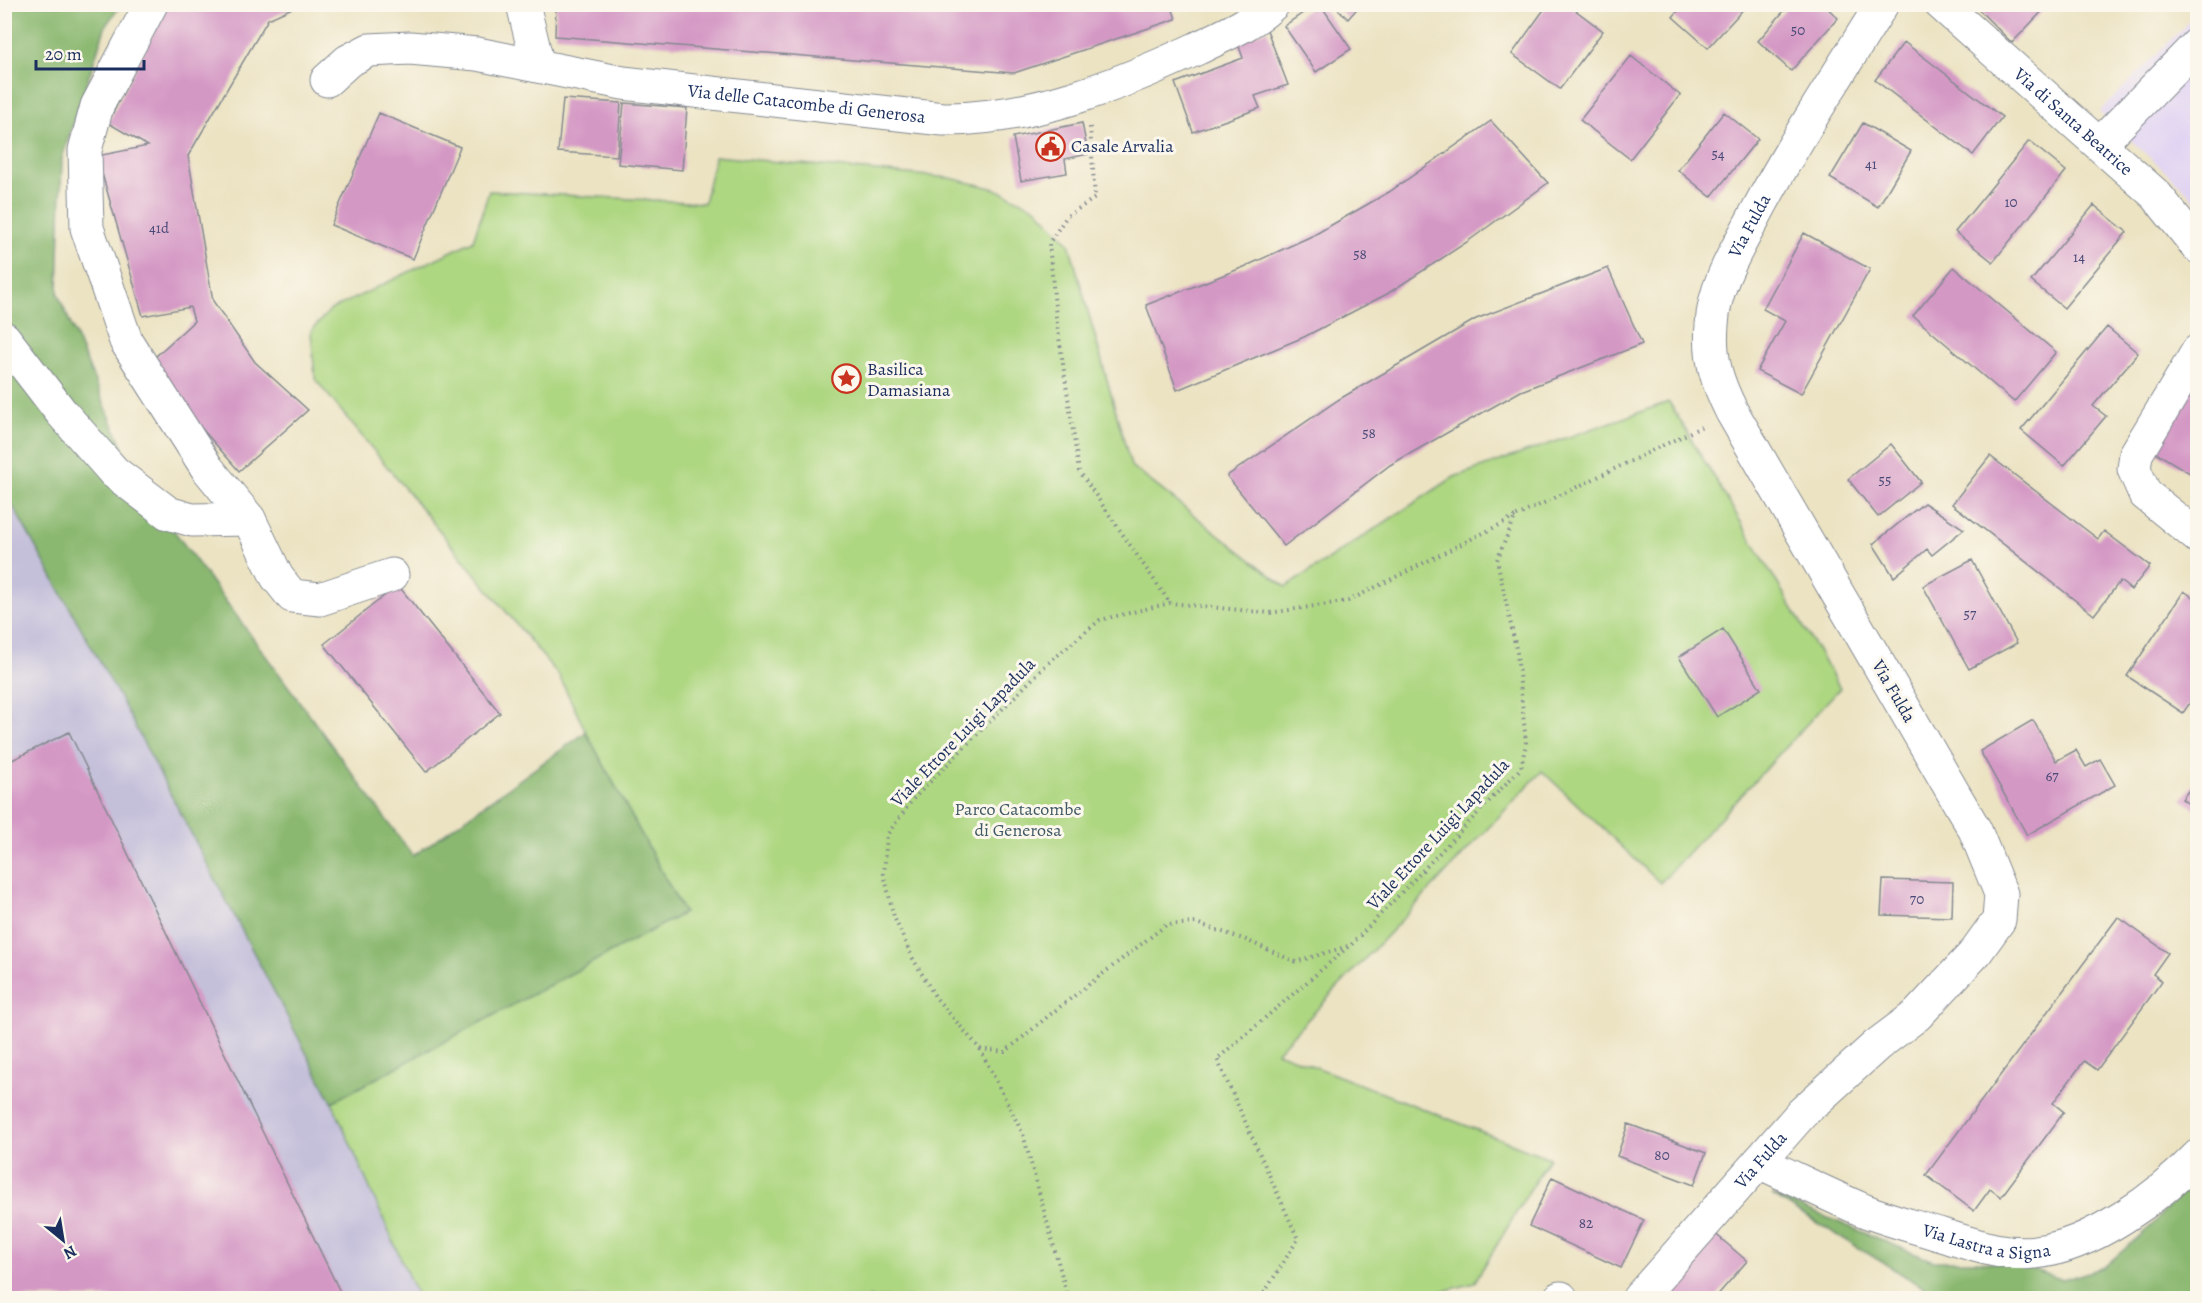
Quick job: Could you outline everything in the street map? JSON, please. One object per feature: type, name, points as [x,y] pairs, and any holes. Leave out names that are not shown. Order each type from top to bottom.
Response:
[{"type":"street","points":[[151,4],[97,106],[85,150],[87,228],[126,341],[207,468],[249,519],[278,577],[292,596],[320,599],[392,575]]},
{"type":"street","points":[[523,4],[538,66]]},
{"type":"street","name":"Via delle Catacombe di Generosa","points":[[327,80],[356,55],[369,50],[389,48],[477,54],[623,83],[943,119],[975,118],[1010,113],[1088,93],[1167,62],[1230,33],[1249,23],[1273,4]]},
{"type":"street","name":"Via Fulda","points":[[1639,1299],[1802,1113],[1877,1045],[1917,1015],[1976,952],[1999,920],[2001,894],[1975,830],[1732,412],[1718,385],[1711,354],[1712,323],[1717,293],[1728,267],[1777,174],[1882,4]]},
{"type":"street","name":"Via di Santa Beatrice","points":[[1941,4],[2156,195],[2198,247]]},
{"type":"street","points":[[2100,144],[2198,44]]},
{"type":"street","points":[[4,338],[61,412],[114,472],[168,513],[192,520],[249,519]]},
{"type":"street","points":[[2198,351],[2136,454],[2134,469],[2145,494],[2198,537]]},
{"type":"street","name":"Via Lastra a Signa","points":[[1759,1162],[1865,1211],[1978,1246],[2006,1252],[2035,1252],[2059,1248],[2104,1229],[2144,1203],[2198,1156]]},
{"type":"path","points":[[1088,93],[1095,198],[1067,216],[1050,243],[1056,317],[1079,471],[1170,603]]},
{"type":"path","name":"Viale Ettore Luigi Lapadula","points":[[1515,517],[1497,560],[1517,653],[1526,743],[1521,768],[1351,945],[1296,962],[1246,940],[1196,923],[1166,925],[1005,1052],[980,1049],[936,998],[912,957],[894,917],[884,874],[887,835],[913,799],[1047,664],[1100,620],[1170,603],[1270,613],[1348,600],[1515,517],[1732,412]]},
{"type":"path","points":[[1261,1299],[1298,1239],[1217,1059],[1351,945]]},
{"type":"path","points":[[980,1049],[1023,1134],[1068,1299]]},
{"type":"shaded area","points":[[2197,14],[2197,204],[2183,187],[2099,112]]},
{"type":"shaded area","points":[[4,492],[120,698],[332,1102],[418,1298],[5,1298]]},
{"type":"green space","points":[[4,5],[121,5],[106,25],[62,158],[58,294],[136,479],[413,856],[586,732],[684,913],[332,1102],[120,698],[5,492]]},
{"type":"green space","name":"Parco Catacombe di Generosa","points":[[715,156],[950,178],[996,189],[1036,208],[1069,243],[1131,466],[1286,587],[1454,477],[1669,402],[1840,688],[1660,883],[1542,771],[1277,1052],[1549,1158],[1474,1283],[1418,1298],[418,1298],[332,1102],[684,913],[586,732],[559,676],[315,379],[311,331],[330,310],[473,241],[489,191],[704,203]]},
{"type":"green space","points":[[2197,1176],[2197,1298],[1941,1298],[1772,1195],[1933,1261],[1977,1261],[2021,1265],[2063,1280],[2104,1267],[2152,1225]]},
{"type":"building","points":[[168,4],[301,4],[268,19],[188,156],[213,301],[255,362],[308,410],[239,471],[189,414],[154,358],[194,321],[190,307],[143,316],[97,156],[148,146],[108,123]]},
{"type":"building","points":[[556,4],[1171,4],[1176,19],[1014,73],[555,36]]},
{"type":"building","points":[[1316,4],[1320,4],[1351,49],[1316,72],[1284,26]]},
{"type":"building","points":[[1333,4],[1361,4],[1348,19]]},
{"type":"building","points":[[1548,4],[1567,4],[1603,31],[1560,89],[1512,54]]},
{"type":"building","points":[[1684,4],[1748,4],[1708,48],[1673,17]]},
{"type":"building","points":[[1790,4],[1823,4],[1838,18],[1791,71],[1758,41]]},
{"type":"building","points":[[1973,4],[2049,4],[2012,43]]},
{"type":"building","points":[[1267,30],[1288,85],[1255,96],[1260,108],[1193,132],[1175,83],[1243,58],[1237,41]]},
{"type":"building","points":[[1904,42],[2002,117],[1973,155],[1875,80]]},
{"type":"building","points":[[1631,56],[1680,95],[1630,159],[1580,120]]},
{"type":"building","points":[[563,99],[621,103],[617,156],[558,152]]},
{"type":"building","points":[[624,103],[687,108],[682,170],[618,164]]},
{"type":"building","points":[[1724,112],[1758,139],[1711,197],[1678,170]]},
{"type":"building","points":[[379,113],[460,147],[413,259],[331,225]]},
{"type":"building","points":[[1491,121],[1548,183],[1467,242],[1387,294],[1304,337],[1177,390],[1146,305],[1244,267],[1314,235],[1389,192]]},
{"type":"building","name":"Casale Arvalia","points":[[1082,123],[1088,154],[1065,159],[1067,173],[1021,181],[1013,137]]},
{"type":"building","points":[[1863,123],[1911,151],[1878,207],[1830,178]]},
{"type":"building","points":[[2029,141],[2066,171],[1993,262],[1955,232]]},
{"type":"building","points":[[2094,205],[2127,232],[2064,308],[2031,281]]},
{"type":"building","points":[[1804,233],[1870,269],[1801,394],[1757,371],[1785,321],[1763,309]]},
{"type":"building","points":[[1954,267],[2056,352],[2014,402],[1913,316]]},
{"type":"building","points":[[1608,268],[1642,344],[1521,391],[1390,465],[1284,546],[1227,476],[1338,400],[1476,319]]},
{"type":"building","points":[[2107,327],[2138,353],[2093,406],[2106,416],[2064,466],[2021,430]]},
{"type":"building","points":[[2198,367],[2198,478],[2148,448]]},
{"type":"building","points":[[1891,444],[1921,482],[1878,517],[1848,479]]},
{"type":"building","points":[[1990,456],[2098,539],[2104,531],[2150,566],[2131,590],[2120,581],[2094,615],[1952,504]]},
{"type":"building","points":[[1924,503],[1964,529],[1932,555],[1927,549],[1894,577],[1873,544]]},
{"type":"building","points":[[1972,560],[2017,643],[1969,669],[1923,586]]},
{"type":"building","points":[[398,585],[500,713],[426,772],[324,644]]},
{"type":"building","points":[[2184,591],[2198,601],[2198,691],[2183,713],[2127,676]]},
{"type":"building","points":[[1723,629],[1761,689],[1717,717],[1679,657]]},
{"type":"building","points":[[2033,720],[2056,761],[2076,750],[2086,767],[2100,759],[2115,785],[2027,835],[1980,751]]},
{"type":"building","points":[[69,732],[343,1298],[4,1298],[4,764]]},
{"type":"building","points":[[2198,778],[2198,811],[2182,799]]},
{"type":"building","points":[[1883,880],[1953,882],[1952,917],[1881,915]]},
{"type":"building","points":[[2118,917],[2168,953],[2153,974],[2162,981],[2097,1070],[2084,1061],[2053,1103],[2064,1112],[2001,1197],[1990,1189],[1974,1211],[1926,1175]]},
{"type":"building","points":[[1628,1124],[1706,1153],[1694,1185],[1617,1156]]},
{"type":"building","points":[[1552,1177],[1644,1220],[1621,1268],[1529,1226]]},
{"type":"building","points":[[1712,1231],[1747,1261],[1715,1298],[1654,1298]]},
{"type":"place","name":"Casale Arvalia","points":[[1050,146]]},
{"type":"place","name":"Basilica Damasiana","points":[[846,379]]}]
